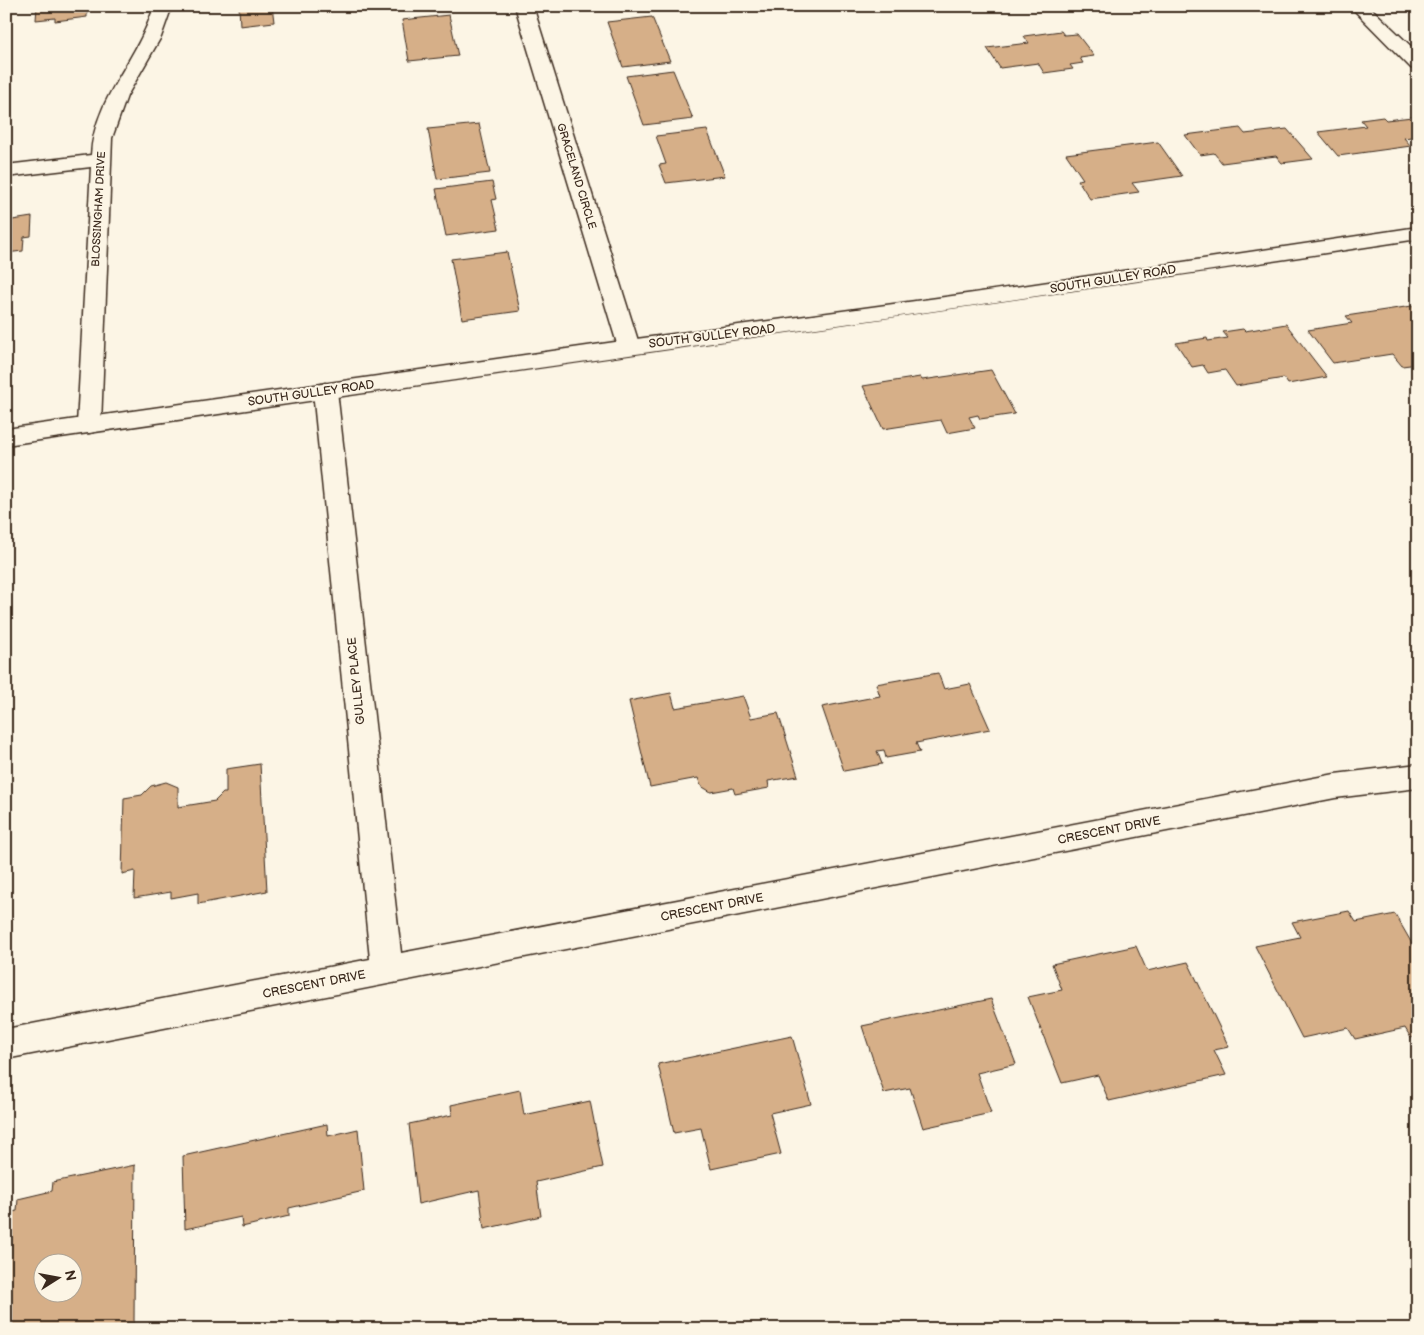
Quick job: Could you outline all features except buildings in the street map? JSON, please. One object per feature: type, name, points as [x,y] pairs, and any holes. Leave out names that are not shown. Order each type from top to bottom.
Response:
[{"type":"street","name":"BLOSSINGHAM DRIVE","points":[[89,426],[102,138],[110,110],[153,36],[163,6]]},
{"type":"street","name":"GRACELAND CIRCLE","points":[[524,6],[630,347]]},
{"type":"street","points":[[1359,6],[1418,64]]},
{"type":"street","points":[[6,171],[100,160]]},
{"type":"street","name":"SOUTH GULLEY ROAD","points":[[6,437],[630,347],[946,304],[1418,233]]},
{"type":"street","name":"GULLEY PLACE","points":[[325,391],[387,970]]},
{"type":"street","name":"CRESCENT DRIVE","points":[[6,1044],[1335,786],[1418,776]]}]
